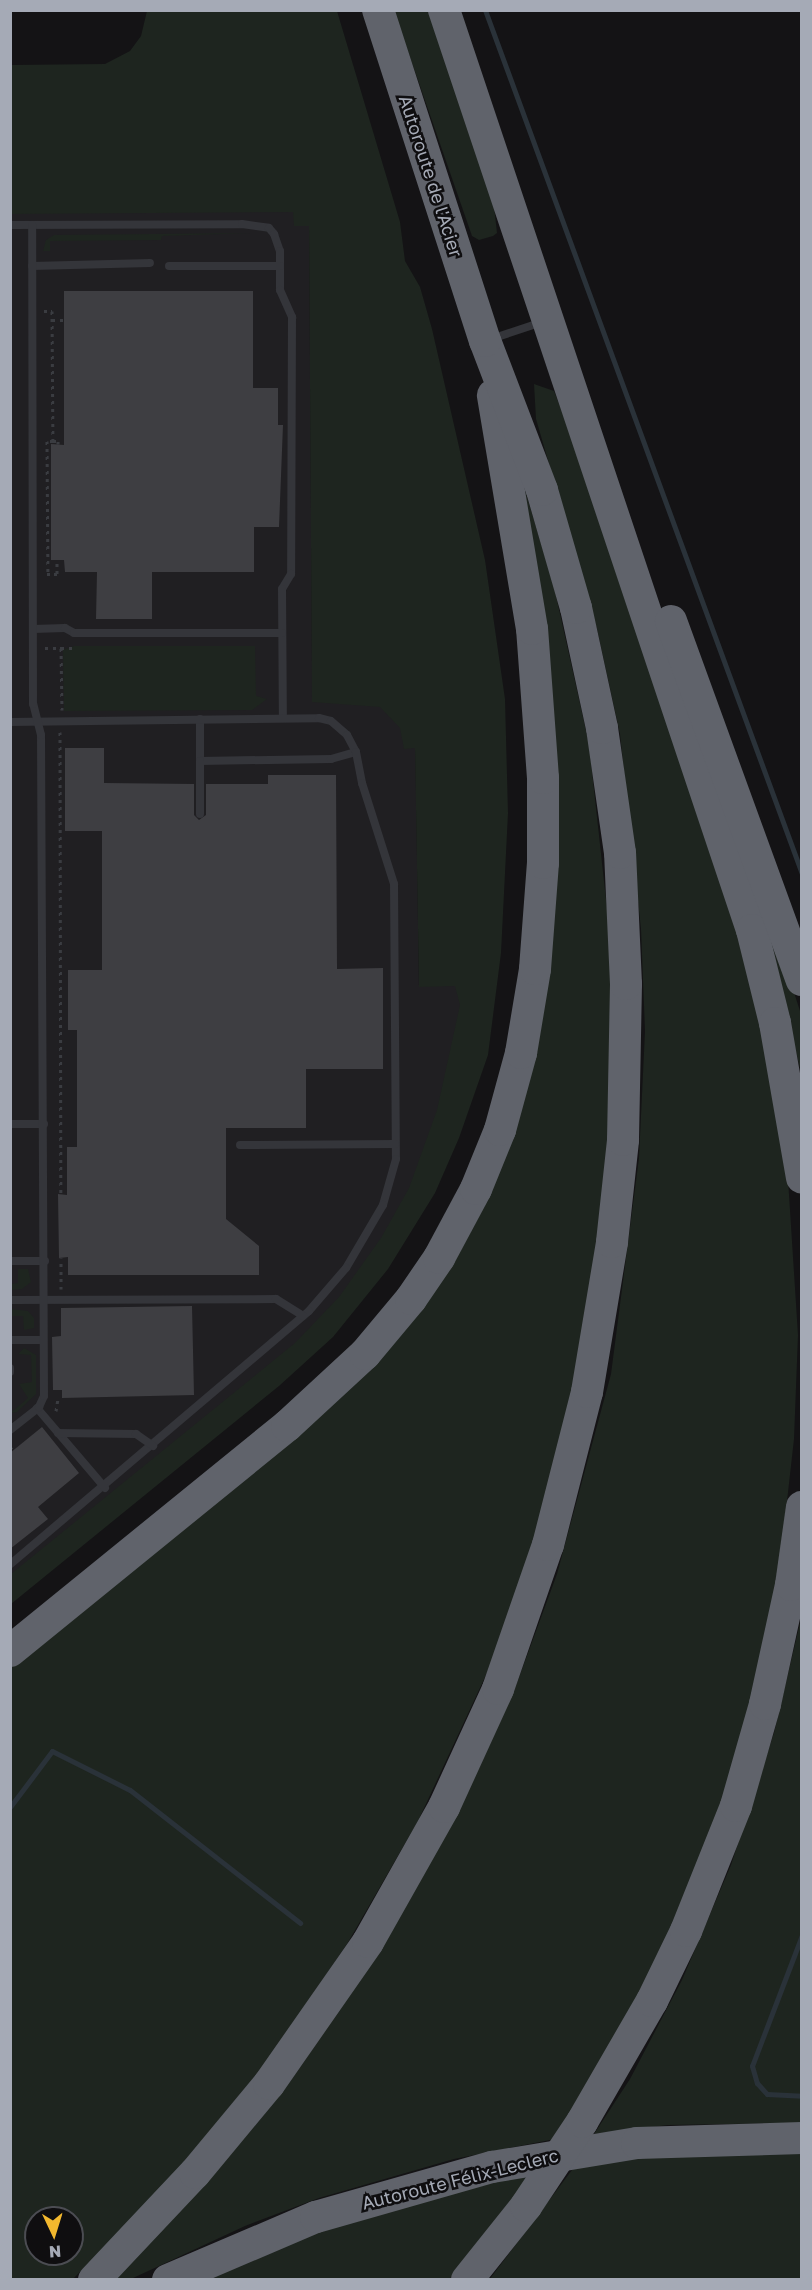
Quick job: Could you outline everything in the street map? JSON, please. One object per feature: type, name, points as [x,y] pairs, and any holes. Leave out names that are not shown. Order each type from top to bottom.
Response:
[{"type":"highway","name":"Autoroute de l'Acier","points":[[378,10],[485,341]]},
{"type":"highway","points":[[444,10],[552,318],[801,980]]},
{"type":"highway","points":[[552,318],[752,930],[775,1023],[801,1178]]},
{"type":"highway","points":[[10,1651],[279,1433],[365,1354],[411,1299],[439,1258],[476,1189],[500,1130],[521,1053],[535,969],[543,863],[543,778],[533,641],[485,341]]},
{"type":"highway","points":[[94,2280],[195,2173],[269,2084],[343,1980],[420,1852],[465,1764],[516,1641],[565,1485],[596,1352],[612,1242],[625,1096],[626,984],[620,853],[602,728],[570,583],[536,472],[485,341]]},
{"type":"highway","points":[[467,2280],[526,2205],[603,2087],[676,1954],[736,1806],[779,1644],[801,1507]]},
{"type":"highway","name":"Autoroute Félix-Leclerc","points":[[168,2280],[316,2217],[502,2165],[637,2143],[801,2138]]},
{"type":"lane","points":[[10,225],[253,225],[269,228],[274,234],[280,266],[280,290],[292,317],[291,574],[282,589],[283,718]]},
{"type":"lane","points":[[10,1430],[37,1408],[44,1396],[44,1124],[38,722],[33,704],[32,225]]},
{"type":"lane","points":[[32,266],[150,263]]},
{"type":"lane","points":[[169,266],[280,266]]},
{"type":"lane","points":[[485,341],[552,318]]},
{"type":"lane","points":[[33,629],[65,628],[74,633],[282,633]]},
{"type":"lane","points":[[10,722],[283,718],[332,722],[347,735],[356,752],[394,884],[395,1144],[394,1178],[383,1205],[346,1268],[303,1317],[105,1488],[10,1565]]},
{"type":"lane","points":[[200,719],[200,814]]},
{"type":"lane","points":[[200,761],[331,759],[356,752]]},
{"type":"lane","points":[[10,1124],[44,1124]]},
{"type":"lane","points":[[240,1145],[395,1144]]},
{"type":"lane","points":[[10,1261],[45,1260]]},
{"type":"lane","points":[[10,1300],[276,1299],[303,1317]]},
{"type":"lane","points":[[10,1340],[43,1340]]},
{"type":"lane","points":[[37,1408],[105,1488]]},
{"type":"lane","points":[[58,1432],[136,1434],[153,1446]]},
{"type":"path","points":[[44,311],[52,311],[53,441]]},
{"type":"path","points":[[52,320],[64,320]]},
{"type":"path","points":[[45,380],[52,380]]},
{"type":"path","points":[[57,560],[57,574],[48,574],[47,441],[58,441],[58,444]]},
{"type":"path","points":[[46,648],[73,648]]},
{"type":"path","points":[[61,648],[62,712]]},
{"type":"path","points":[[60,728],[61,1194]]},
{"type":"path","points":[[60,802],[65,802]]},
{"type":"path","points":[[60,1005],[68,1005]]},
{"type":"path","points":[[61,1258],[61,1290]]},
{"type":"path","points":[[54,1413],[57,1390]]},
{"type":"path","points":[[10,1447],[14,1450]]},
{"type":"shaded area","points":[[147,11],[337,11],[400,222],[405,261],[420,287],[432,329],[485,560],[505,699],[508,813],[501,953],[488,1055],[459,1138],[435,1193],[388,1269],[333,1337],[279,1386],[11,1604],[11,1574],[295,1343],[339,1297],[381,1238],[409,1188],[437,1110],[460,1005],[455,986],[419,987],[415,748],[404,749],[400,728],[380,707],[312,702],[309,226],[294,226],[293,212],[11,214],[11,65],[105,64],[130,51],[141,36]]},
{"type":"shaded area","points":[[394,11],[428,11],[494,206],[497,233],[493,236],[479,240],[472,236]]},
{"type":"shaded area","points":[[309,206],[312,664],[414,662],[419,986],[483,985],[458,1106],[335,1323],[11,1598],[11,207]]},
{"type":"shaded area","points":[[251,233],[162,236],[161,240],[50,241],[50,251],[43,251],[46,240],[54,235]]},
{"type":"shaded area","points":[[534,384],[554,391],[563,414],[731,911],[765,1034],[788,1179],[798,1335],[794,1439],[778,1581],[750,1715],[699,1868],[626,2021],[555,2139],[454,2159],[319,2198],[245,2226],[131,2279],[113,2280],[259,2121],[301,2066],[377,1953],[479,1768],[514,1691],[557,1574],[611,1374],[639,1158],[645,1031],[641,929],[620,734],[597,629],[536,419]]},
{"type":"shaded area","points":[[525,490],[554,587],[589,744],[610,936],[612,1086],[600,1229],[567,1422],[528,1559],[492,1662],[418,1821],[347,1944],[265,2064],[167,2183],[72,2280],[11,2280],[11,1667],[137,1563],[399,1335],[541,1013],[519,493]]},
{"type":"shaded area","points":[[74,646],[255,646],[256,696],[267,699],[252,710],[64,711],[63,650]]},
{"type":"shaded area","points":[[763,897],[801,1014],[801,1072],[758,898]]},
{"type":"shaded area","points":[[18,1269],[28,1269],[31,1282],[22,1289],[11,1290],[11,1284],[18,1283]]},
{"type":"shaded area","points":[[11,1309],[28,1311],[34,1318],[34,1328],[24,1330],[23,1316],[11,1316]]},
{"type":"shaded area","points":[[24,1348],[36,1355],[36,1394],[17,1412],[11,1413],[11,1409],[13,1411],[28,1398],[19,1384],[32,1382],[31,1355],[18,1354]]},
{"type":"shaded area","points":[[801,1619],[801,2123],[668,2125],[594,2134],[630,2079],[682,1980],[731,1865],[774,1733]]},
{"type":"shaded area","points":[[801,2151],[801,2279],[489,2280],[575,2166],[632,2158]]},
{"type":"shaded area","points":[[532,2173],[450,2279],[202,2280],[347,2221]]},
{"type":"building","points":[[64,291],[253,291],[253,388],[278,388],[278,425],[283,425],[279,527],[254,527],[254,572],[152,572],[152,619],[96,619],[97,572],[65,572],[64,560],[51,560],[51,444],[64,445]]},
{"type":"building","points":[[65,748],[104,748],[104,783],[194,784],[194,815],[199,820],[206,815],[206,784],[268,784],[268,775],[336,775],[337,969],[383,968],[383,1069],[306,1069],[306,1128],[226,1128],[226,1219],[259,1246],[259,1275],[68,1275],[68,1257],[59,1258],[58,1194],[67,1195],[67,1147],[77,1147],[77,1030],[68,1030],[68,970],[102,970],[102,831],[65,831]]},
{"type":"building","points":[[192,1306],[194,1395],[62,1398],[62,1390],[53,1390],[52,1337],[61,1336],[61,1308]]},
{"type":"building","points":[[42,1427],[79,1473],[38,1507],[48,1519],[10,1549],[10,1453]]},
{"type":"waterway","points":[[485,10],[802,874]]},
{"type":"waterway","points":[[10,1807],[52,1751],[130,1790],[300,1923]]},
{"type":"waterway","points":[[802,1935],[752,2066],[757,2083],[767,2094],[802,2096]]}]
